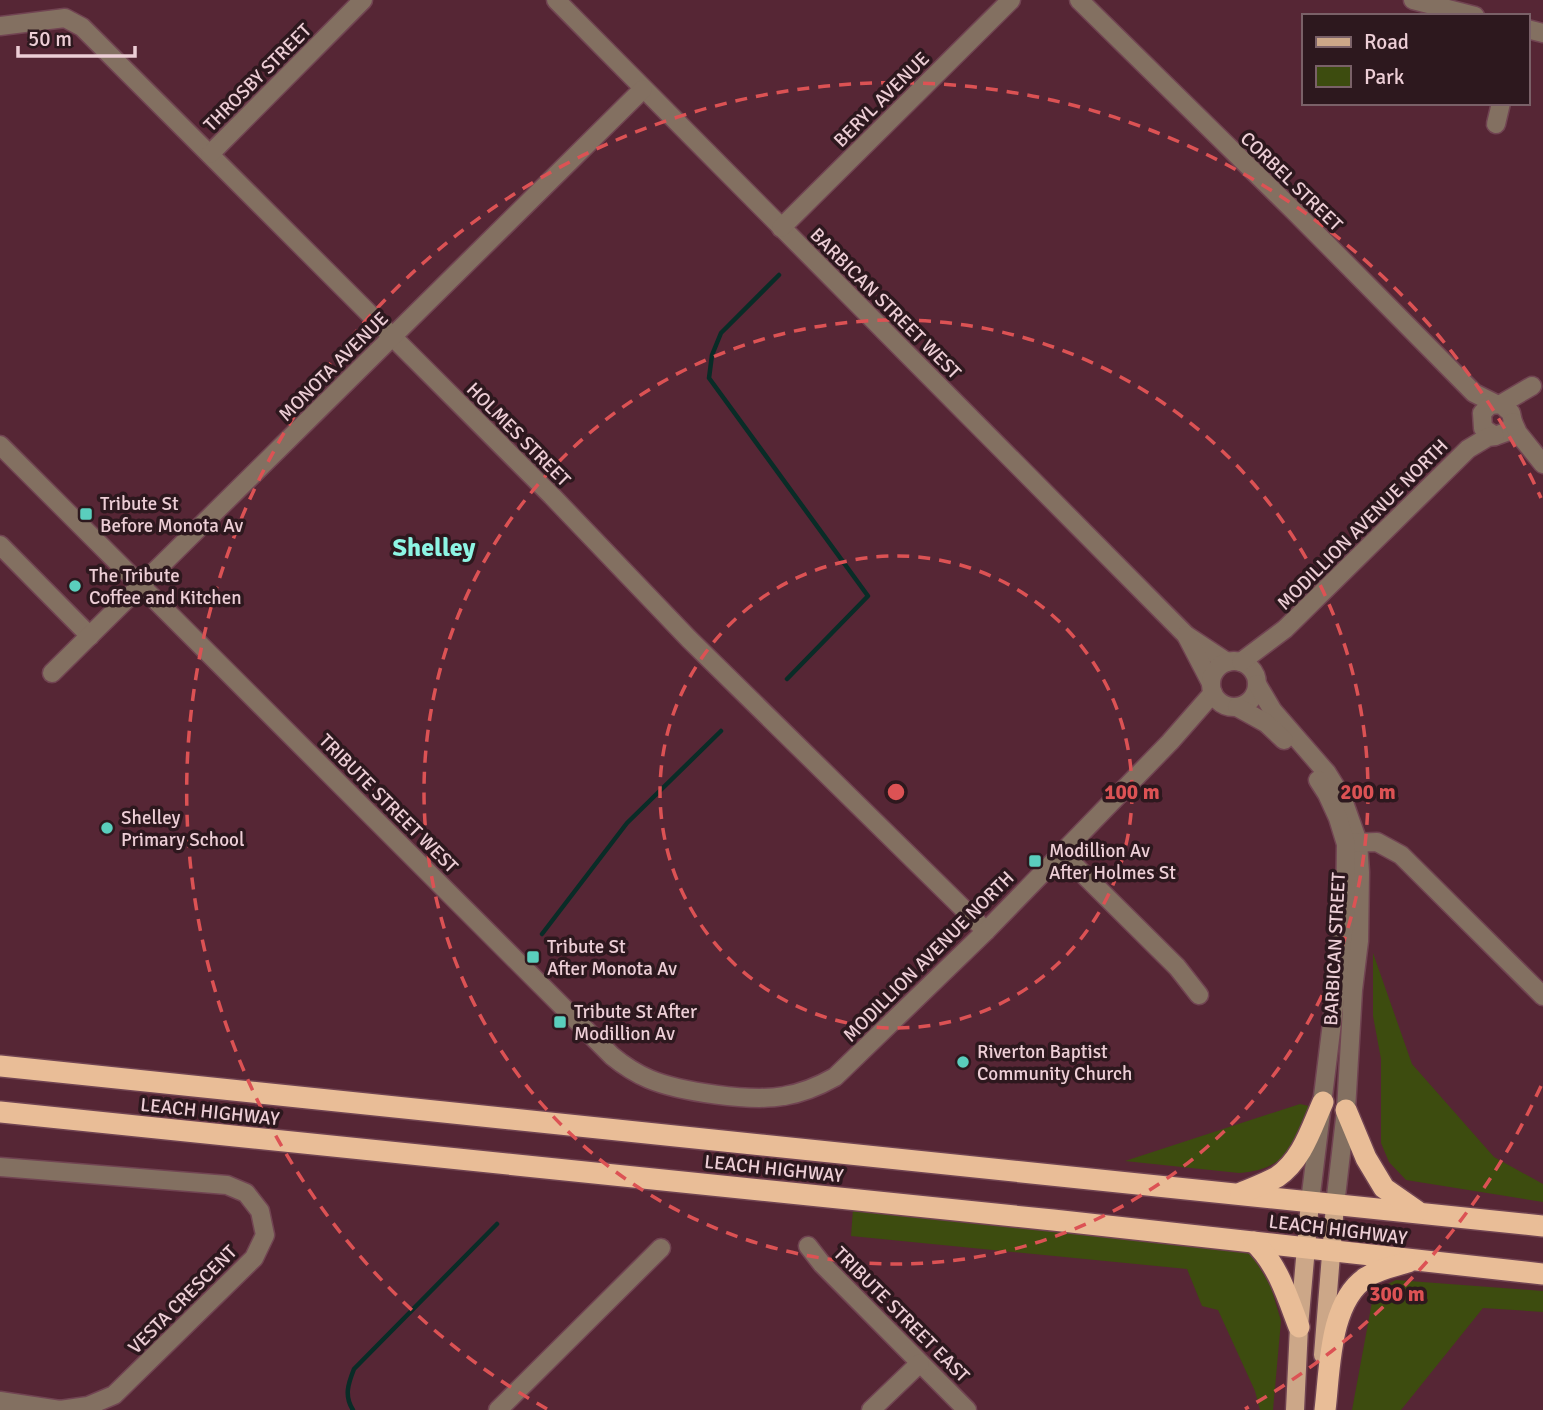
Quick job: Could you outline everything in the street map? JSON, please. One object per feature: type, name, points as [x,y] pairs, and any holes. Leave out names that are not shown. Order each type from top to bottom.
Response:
[{"type":"highway","name":"LEACH HIGHWAY","points":[[0,1066],[1543,1226]]},
{"type":"highway","points":[[1239,1194],[1275,1178],[1290,1166],[1299,1156],[1323,1102]]},
{"type":"highway","points":[[1346,1110],[1366,1158],[1384,1188],[1419,1213]]},
{"type":"highway","name":"LEACH HIGHWAY","points":[[0,1112],[1306,1247],[1543,1274]]},
{"type":"highway","points":[[1254,1242],[1271,1260],[1299,1326]]},
{"type":"highway","points":[[1322,1410],[1336,1325],[1352,1290],[1369,1275],[1413,1260]]},
{"type":"main road","points":[[1295,1410],[1310,1202]]},
{"type":"main road","points":[[1322,1410],[1330,1250],[1335,1205]]},
{"type":"street","name":"THROSBY STREET","points":[[209,154],[363,0]]},
{"type":"street","name":"BARBICAN STREET WEST","points":[[556,0],[1186,635],[1222,697]]},
{"type":"street","name":"BERYL AVENUE","points":[[781,228],[1011,0]]},
{"type":"street","name":"CORBEL STREET","points":[[1079,0],[1303,219],[1474,393],[1505,411],[1518,433],[1543,464]]},
{"type":"street","points":[[1413,0],[1467,14]]},
{"type":"street","name":"HOLMES STREET","points":[[0,26],[65,18],[74,21],[552,496],[689,639],[986,931]]},
{"type":"street","name":"MONOTA AVENUE","points":[[52,673],[643,89]]},
{"type":"street","points":[[1496,124],[1501,105]]},
{"type":"street","points":[[1505,411],[1538,380]]},
{"type":"street","name":"CORBEL STREET","points":[[1474,393],[1481,421]]},
{"type":"street","points":[[1486,408],[1505,411],[1509,431],[1498,436],[1486,432],[1481,421],[1486,408]]},
{"type":"street","name":"MODILLION AVENUE NORTH","points":[[1234,662],[1285,629],[1468,449],[1480,430],[1481,421]]},
{"type":"street","name":"CORBEL STREET","points":[[1498,436],[1543,464]]},
{"type":"street","name":"MODILLION AVENUE NORTH","points":[[1468,449],[1498,436]]},
{"type":"street","name":"TRIBUTE STREET WEST","points":[[0,445],[622,1065],[664,1084],[720,1095],[767,1097],[794,1094]]},
{"type":"street","points":[[0,545],[90,636]]},
{"type":"street","name":"MODILLION AVENUE NORTH","points":[[1256,680],[1285,629]]},
{"type":"street","name":"BARBICAN STREET WEST","points":[[1186,635],[1252,670],[1256,680]]},
{"type":"street","points":[[1234,662],[1216,670],[1222,697],[1249,701],[1256,690],[1256,680]]},
{"type":"street","name":"BARBICAN STREET","points":[[1256,680],[1273,711],[1332,781],[1342,797],[1360,872],[1359,941],[1353,990],[1346,1110],[1335,1205]]},
{"type":"street","name":"MODILLION AVENUE NORTH","points":[[794,1094],[819,1087],[835,1077],[986,931],[1170,742],[1222,697]]},
{"type":"street","name":"BARBICAN STREET","points":[[1222,697],[1266,723],[1308,767],[1327,793],[1352,843],[1310,1202]]},
{"type":"street","points":[[1352,843],[1377,842],[1401,855],[1543,996]]},
{"type":"street","points":[[1061,852],[1177,967],[1199,995]]},
{"type":"street","name":"VESTA CRESCENT","points":[[0,1167],[227,1185],[246,1193],[260,1211],[265,1235],[254,1258],[114,1395],[88,1406],[60,1410],[0,1401]]},
{"type":"street","name":"TRIBUTE STREET EAST","points":[[808,1246],[821,1264],[967,1410]]},
{"type":"street","points":[[498,1410],[661,1248]]},
{"type":"street","points":[[871,1410],[920,1363]]},
{"type":"green space","points":[[1373,953],[1412,1064],[1494,1157],[1543,1184],[1543,1202],[1406,1180],[1389,1162],[1381,1143],[1381,1059],[1373,1016]]},
{"type":"green space","points":[[1300,1104],[1309,1106],[1299,1133],[1286,1153],[1268,1167],[1239,1173],[1125,1161]]},
{"type":"green space","points":[[853,1209],[1250,1251],[1271,1287],[1281,1321],[1273,1410],[1260,1410],[1255,1391],[1218,1310],[1202,1306],[1187,1269],[851,1236]]},
{"type":"green space","points":[[1396,1280],[1543,1291],[1543,1312],[1483,1308],[1401,1410],[1352,1410],[1372,1302],[1380,1288]]},
{"type":"waterway","points":[[779,275],[721,333],[712,355],[709,378],[868,596],[787,679]]},
{"type":"waterway","points":[[542,934],[627,823],[721,731]]},
{"type":"waterway","points":[[353,1410],[348,1390],[354,1369],[497,1224]]},
{"type":"place","name":"Tribute St Before Monota Av","points":[[86,514]]},
{"type":"place","name":"The Tribute Coffee and Kitchen","points":[[75,586]]},
{"type":"place","name":"Shelley Primary School","points":[[107,828]]},
{"type":"place","name":"Modillion Av After Holmes St","points":[[1035,861]]},
{"type":"place","name":"Tribute St After Monota Av","points":[[533,957]]},
{"type":"place","name":"Tribute St After Modillion Av","points":[[560,1022]]},
{"type":"place","name":"Riverton Baptist Community Church","points":[[963,1062]]},
{"type":"district","name":"Shelley","points":[[434,547]]}]
